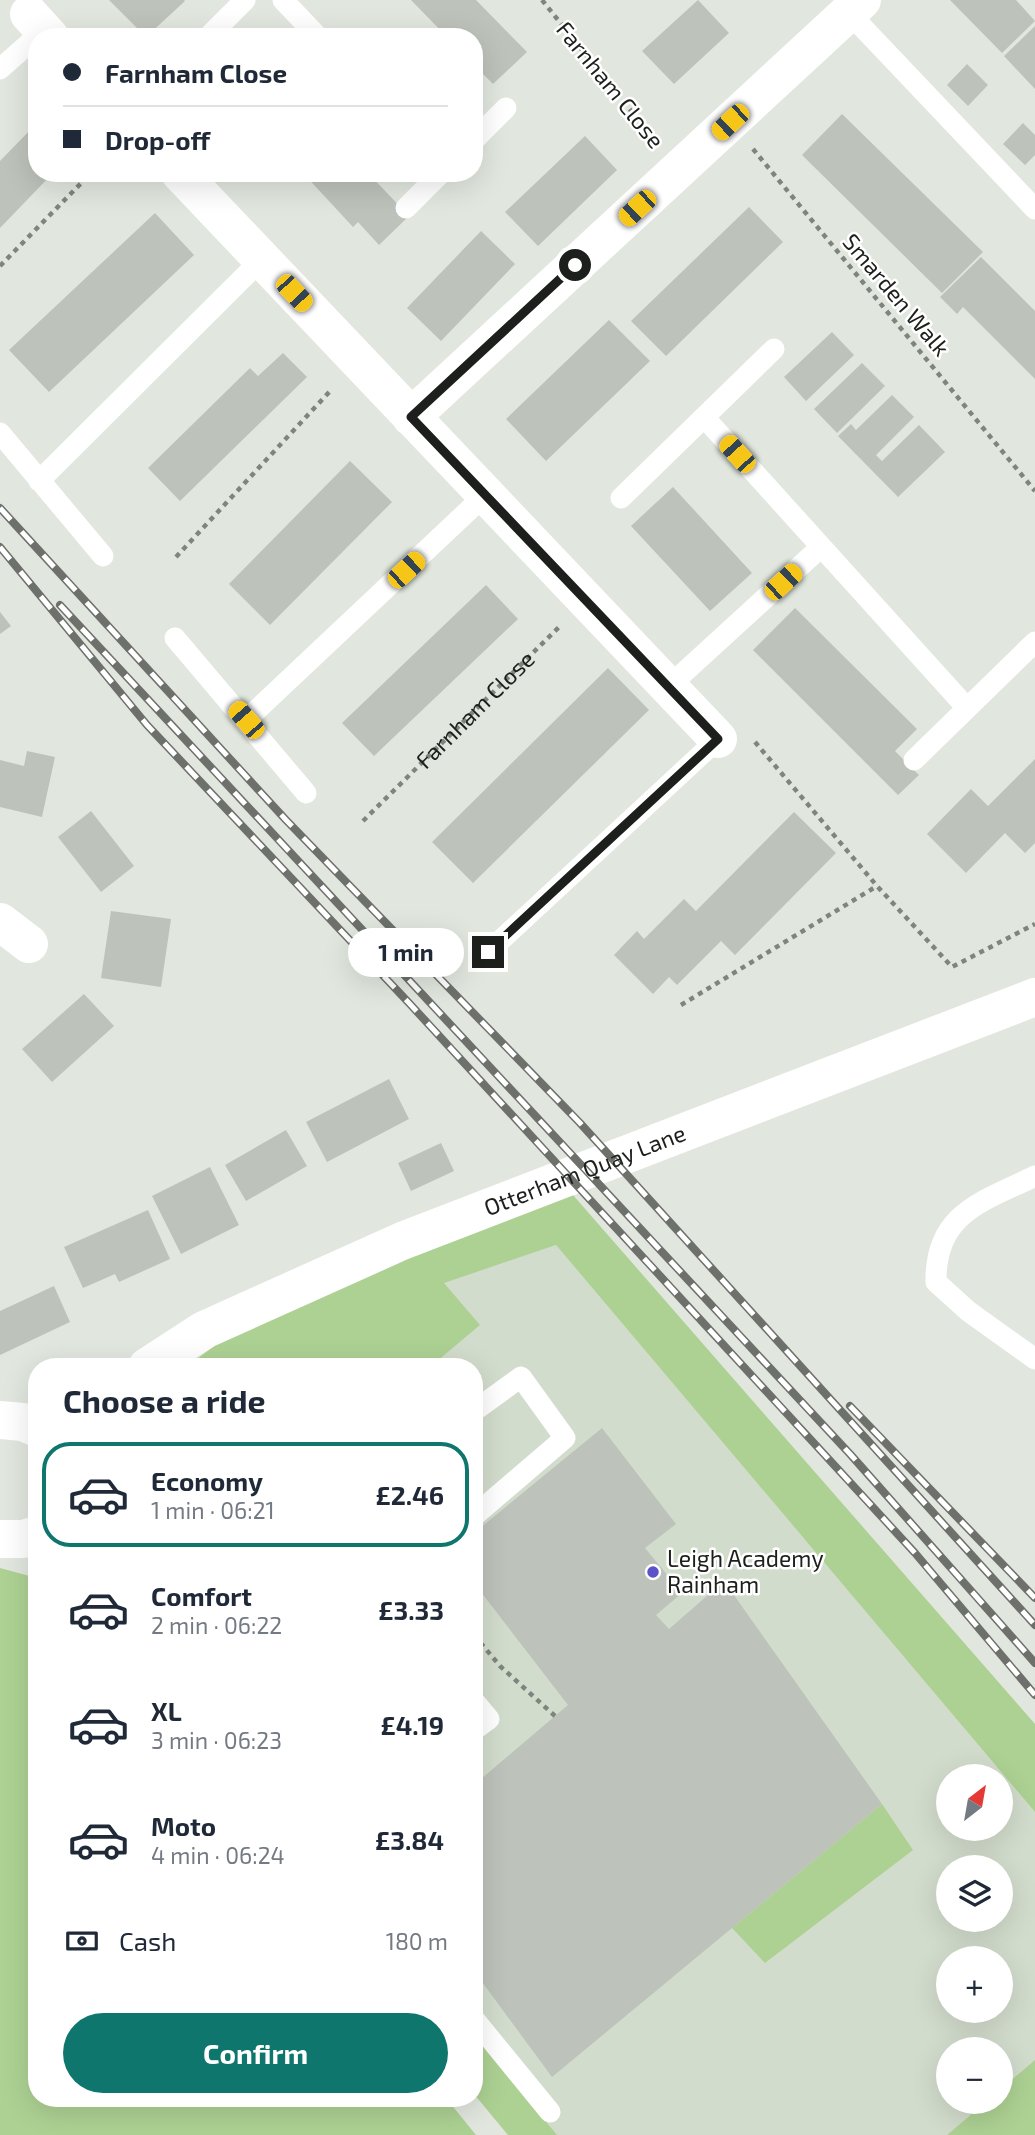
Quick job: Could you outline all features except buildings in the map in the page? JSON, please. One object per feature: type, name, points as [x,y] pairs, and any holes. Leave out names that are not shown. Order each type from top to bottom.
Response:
[{"type":"street","name":"Farnham Close","points":[[411,417],[855,6]]},
{"type":"street","points":[[188,182],[668,687],[735,739]]},
{"type":"street","name":"Otterham Quay Lane","points":[[161,1358],[204,1330],[278,1295],[522,1192],[1035,997]]},
{"type":"lane","points":[[217,28],[244,0]]},
{"type":"lane","points":[[283,0],[309,28]]},
{"type":"lane","points":[[855,6],[1035,209]]},
{"type":"lane","points":[[0,69],[28,40]]},
{"type":"lane","points":[[483,131],[506,108]]},
{"type":"lane","points":[[407,208],[432,182]]},
{"type":"lane","points":[[39,481],[261,259]]},
{"type":"lane","points":[[621,498],[774,349]]},
{"type":"lane","points":[[704,417],[967,708]]},
{"type":"lane","points":[[0,433],[103,556]]},
{"type":"lane","points":[[246,720],[485,495]]},
{"type":"lane","points":[[668,687],[821,547]]},
{"type":"lane","points":[[175,638],[306,793]]},
{"type":"lane","points":[[914,760],[1035,642]]},
{"type":"lane","points":[[488,952],[735,739]]},
{"type":"lane","points":[[1035,1177],[975,1205],[946,1231],[936,1256],[936,1282],[968,1311],[1035,1359]]},
{"type":"lane","points":[[483,1404],[521,1377],[565,1438],[483,1508]]},
{"type":"lane","points":[[483,2030],[550,2112]]},
{"type":"path","name":"Farnham Close","points":[[542,0],[678,170]]},
{"type":"path","name":"Smarden Walk","points":[[730,122],[1035,491]]},
{"type":"path","points":[[0,266],[82,182]]},
{"type":"path","points":[[176,557],[358,361]]},
{"type":"path","name":"Farnham Close","points":[[363,821],[586,600]]},
{"type":"path","points":[[735,739],[952,967],[1035,924]]},
{"type":"path","points":[[681,1005],[877,886]]},
{"type":"path","points":[[483,1646],[500,1666],[555,1716]]},
{"type":"shaded area","name":"Leigh Academy Rainham","points":[[556,1245],[994,1764],[936,1764],[936,1841],[1013,1841],[1013,1786],[1035,1812],[1035,2135],[508,2135],[483,2105],[483,1358],[213,1358]]},
{"type":"green space","points":[[566,1187],[1035,1724],[1035,1812],[1013,1786],[1013,1764],[994,1764],[556,1245],[444,1283],[480,1325],[441,1358],[198,1358],[239,1328]]},
{"type":"green space","points":[[0,1568],[28,1576],[28,2107],[453,2107],[476,2135],[0,2135]]},
{"type":"green space","points":[[882,1804],[913,1850],[765,1963],[732,1928]]},
{"type":"green space","points":[[483,2046],[557,2135],[508,2135],[483,2105]]},
{"type":"green space","points":[[1035,2060],[1035,2135],[947,2135],[972,2114],[1013,2114],[1013,2079]]},
{"type":"railway","points":[[0,508],[286,820],[580,1123],[1035,1625]]},
{"type":"railway","points":[[0,547],[147,725],[409,1003],[915,1553],[1035,1695]]},
{"type":"railway","points":[[60,605],[850,1454],[1035,1663]]},
{"type":"railway","points":[[850,1406],[1035,1598]]},
{"type":"place","name":"Leigh Academy Rainham","points":[[653,1572]]},
{"type":"route","points":[[488,952],[718,739],[411,417],[575,265]]}]
